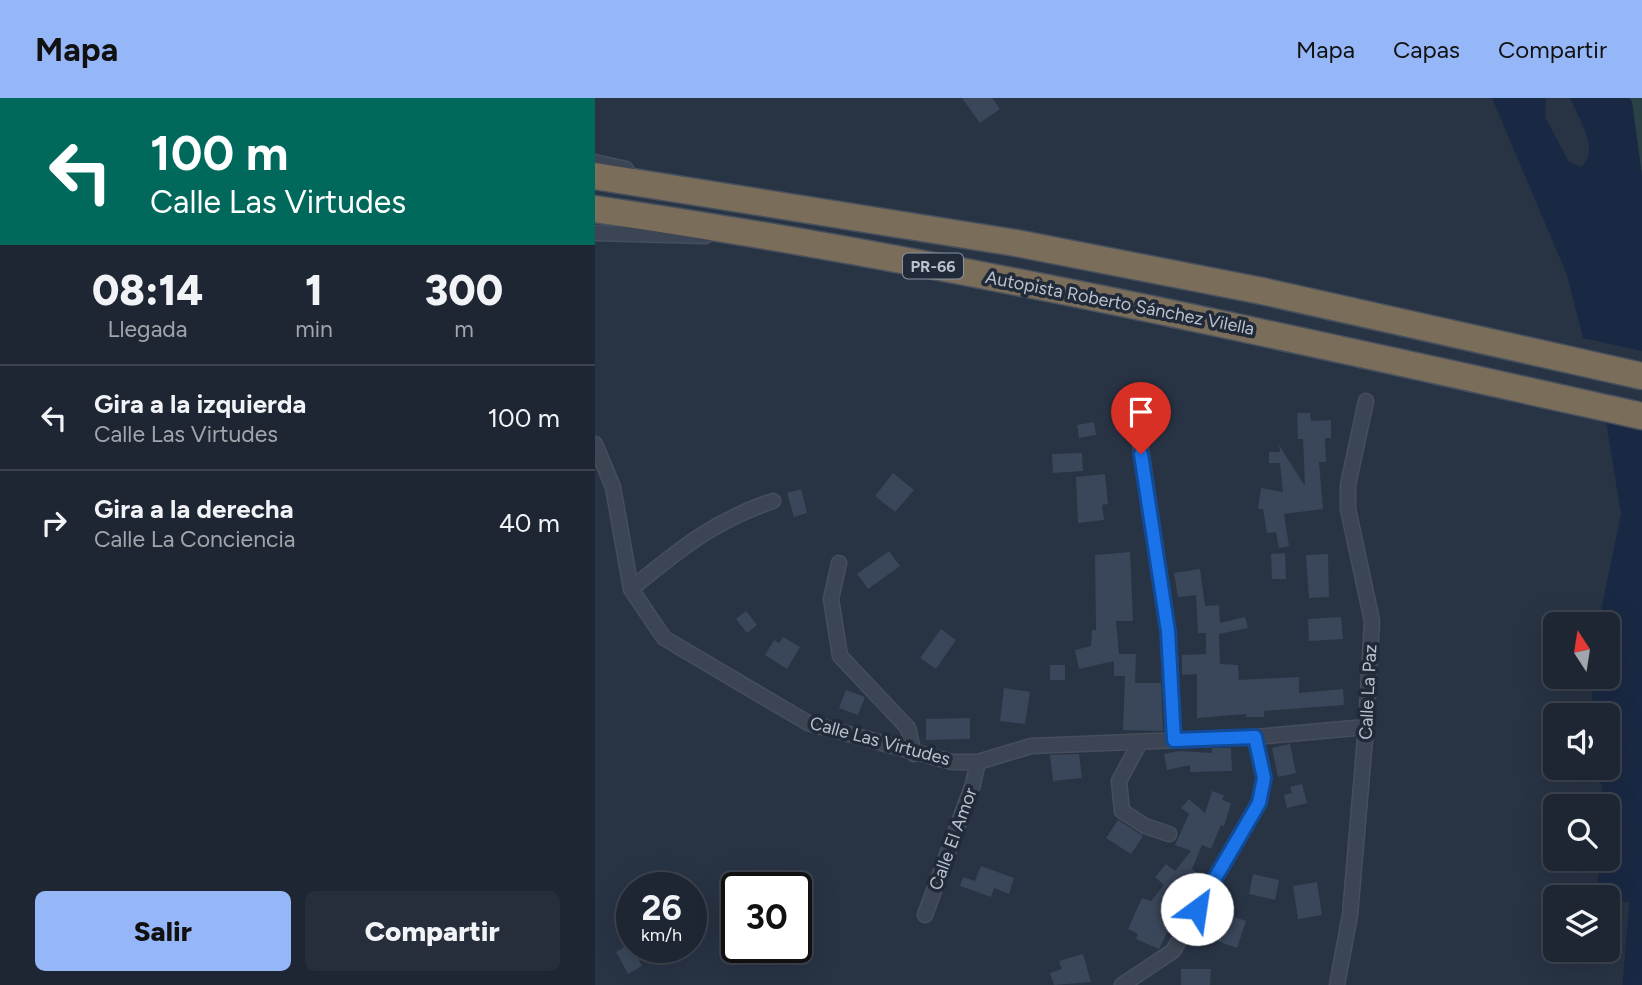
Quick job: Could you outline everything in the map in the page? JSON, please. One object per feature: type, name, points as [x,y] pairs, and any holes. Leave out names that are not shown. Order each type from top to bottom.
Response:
[{"type":"highway","name":"PR-66","points":[[595,176],[753,199],[1016,243],[1262,291],[1642,376]]},
{"type":"highway","name":"Autopista Roberto Sánchez Vilella","points":[[595,209],[1006,279],[1269,333],[1642,416]]},
{"type":"street","points":[[595,162],[753,199]]},
{"type":"street","points":[[595,233],[674,237],[740,234]]},
{"type":"street","name":"Calle La Paz","points":[[1338,985],[1350,915],[1372,621],[1348,509],[1348,485],[1366,401]]},
{"type":"street","points":[[1137,429],[1168,631],[1174,740]]},
{"type":"street","name":"Calle Las Virtudes","points":[[595,444],[613,487],[631,589],[664,638],[808,723],[914,754],[952,762],[978,762],[1031,746],[1255,737],[1366,727]]},
{"type":"street","points":[[631,589],[689,541],[727,519],[773,501]]},
{"type":"street","points":[[839,563],[831,599],[840,656],[908,728],[914,754]]},
{"type":"street","points":[[1122,985],[1173,951],[1259,803],[1264,778],[1255,737]]},
{"type":"street","points":[[1140,742],[1119,781],[1122,811],[1145,826],[1169,834]]},
{"type":"street","name":"Calle El Amor","points":[[925,915],[973,784],[978,762]]},
{"type":"green space","points":[[1629,98],[1642,98],[1642,176],[1632,102]]},
{"type":"water","points":[[1492,98],[1546,98],[1545,117],[1569,162],[1581,167],[1587,160],[1588,143],[1570,98],[1629,98],[1632,102],[1642,176],[1642,351],[1583,338],[1567,275]]},
{"type":"water","points":[[1606,421],[1642,428],[1642,900],[1620,903],[1620,885],[1597,885],[1599,871],[1620,871],[1620,794],[1602,794],[1601,780],[1620,780],[1620,703],[1592,703],[1592,690],[1621,690],[1621,612],[1601,612],[1621,514]]},
{"type":"building","points":[[962,98],[992,98],[1000,109],[980,123]]},
{"type":"building","points":[[1297,413],[1310,413],[1311,421],[1331,420],[1331,438],[1325,438],[1326,462],[1319,462],[1323,509],[1284,514],[1289,546],[1279,548],[1276,532],[1267,533],[1263,509],[1258,509],[1261,488],[1283,492],[1280,463],[1269,463],[1269,452],[1280,452],[1279,445],[1305,486],[1303,439],[1298,439]]},
{"type":"building","points":[[1094,422],[1096,435],[1079,438],[1077,425]]},
{"type":"building","points":[[1082,453],[1083,471],[1053,473],[1052,454]]},
{"type":"building","points":[[893,473],[914,490],[895,512],[875,496]]},
{"type":"building","points":[[1105,474],[1108,504],[1102,505],[1104,520],[1078,523],[1076,477]]},
{"type":"building","points":[[801,489],[807,513],[794,517],[787,493]]},
{"type":"building","points":[[889,551],[900,566],[868,589],[857,574]]},
{"type":"building","points":[[1130,552],[1133,621],[1116,621],[1119,654],[1136,654],[1135,683],[1161,683],[1163,731],[1123,730],[1125,676],[1114,676],[1114,661],[1079,669],[1075,650],[1091,646],[1092,630],[1096,630],[1095,555]]},
{"type":"building","points":[[1285,553],[1286,579],[1272,579],[1271,554]]},
{"type":"building","points":[[1328,554],[1329,597],[1309,598],[1306,555]]},
{"type":"building","points":[[1200,569],[1205,606],[1219,605],[1220,623],[1245,617],[1248,628],[1219,634],[1220,664],[1238,665],[1239,680],[1299,677],[1299,693],[1343,689],[1344,705],[1264,711],[1264,717],[1246,717],[1246,714],[1197,718],[1197,674],[1182,675],[1182,655],[1206,654],[1206,633],[1198,633],[1196,595],[1178,597],[1174,573]]},
{"type":"building","points":[[746,611],[757,625],[747,633],[736,619]]},
{"type":"building","points":[[1341,617],[1343,639],[1309,641],[1308,619]]},
{"type":"building","points":[[941,629],[956,640],[936,669],[920,658]]},
{"type":"building","points":[[783,637],[800,647],[787,669],[765,655],[774,640],[779,643]]},
{"type":"building","points":[[1050,665],[1065,665],[1065,680],[1050,680]]},
{"type":"building","points":[[1004,688],[1030,692],[1025,724],[1000,721]]},
{"type":"building","points":[[846,690],[865,697],[858,715],[839,708]]},
{"type":"building","points":[[970,718],[970,739],[926,740],[926,719]]},
{"type":"building","points":[[1290,744],[1296,773],[1278,777],[1272,748]]},
{"type":"building","points":[[1212,748],[1231,748],[1232,771],[1190,772],[1190,765],[1167,770],[1164,754],[1179,751],[1212,753]]},
{"type":"building","points":[[1079,754],[1082,778],[1053,781],[1050,755]]},
{"type":"building","points":[[1302,784],[1307,803],[1287,808],[1284,795],[1292,793],[1290,787]]},
{"type":"building","points":[[1212,791],[1224,795],[1222,800],[1231,803],[1224,826],[1221,825],[1211,849],[1202,845],[1192,869],[1197,873],[1168,909],[1177,913],[1159,949],[1136,939],[1138,934],[1128,929],[1142,898],[1151,901],[1164,885],[1155,877],[1166,864],[1175,871],[1191,851],[1175,845],[1189,814],[1181,808],[1189,799],[1205,813]]},
{"type":"building","points":[[1118,820],[1143,836],[1131,854],[1106,838]]},
{"type":"building","points":[[981,866],[1014,878],[1009,894],[994,888],[991,897],[960,886],[963,877],[975,881]]},
{"type":"building","points":[[1253,874],[1279,880],[1275,900],[1249,894]]},
{"type":"building","points":[[1317,882],[1322,915],[1298,919],[1293,886]]},
{"type":"building","points":[[1223,913],[1246,921],[1237,948],[1214,940]]},
{"type":"building","points":[[1083,954],[1091,982],[1054,985],[1050,973],[1062,969],[1059,961]]},
{"type":"building","points":[[622,963],[640,963],[642,966],[628,974]]},
{"type":"building","points":[[1181,969],[1211,969],[1210,985],[1181,985]]},
{"type":"waterway","points":[[1633,985],[1642,876]]},
{"type":"route","points":[[1141,454],[1168,631],[1174,740],[1255,737],[1264,778],[1259,803],[1197,909]]}]
